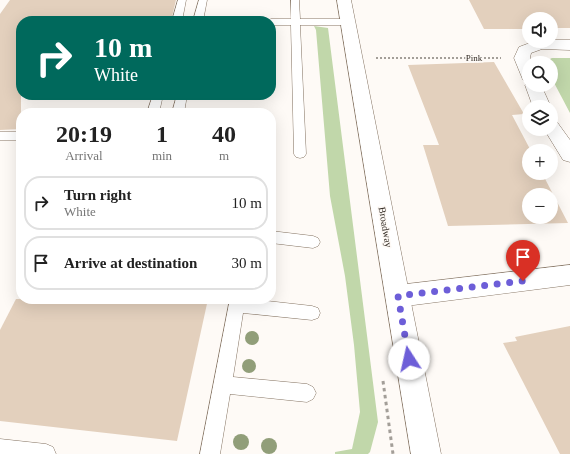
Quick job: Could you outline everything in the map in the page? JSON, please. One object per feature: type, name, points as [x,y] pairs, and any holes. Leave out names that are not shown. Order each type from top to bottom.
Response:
[{"type":"street","name":"Broadway","points":[[344,0],[426,454]]},
{"type":"street","points":[[522,56],[524,50],[541,44],[570,45]]},
{"type":"street","points":[[558,136],[570,155]]},
{"type":"street","points":[[398,296],[570,275]]},
{"type":"lane","points":[[178,16],[182,0]]},
{"type":"lane","points":[[199,16],[203,0]]},
{"type":"lane","points":[[295,0],[300,154]]},
{"type":"lane","points":[[276,22],[348,22]]},
{"type":"lane","points":[[0,136],[16,136]]},
{"type":"lane","points":[[276,238],[313,242]]},
{"type":"lane","points":[[210,454],[238,304]]},
{"type":"lane","points":[[251,304],[312,313]]},
{"type":"lane","points":[[223,385],[307,393]]},
{"type":"lane","points":[[0,449],[46,454]]},
{"type":"path","name":"Pink","points":[[372,58],[522,58]]},
{"type":"green space","points":[[314,26],[328,28],[378,422],[370,452],[368,454],[335,454],[335,452],[352,449],[360,412],[354,345],[345,276],[330,196],[316,30]]},
{"type":"green space","points":[[558,58],[570,58],[570,113],[558,90]]},
{"type":"building","points":[[10,0],[176,0],[172,16],[16,16],[16,100],[21,100],[21,108],[16,108],[16,129],[0,130],[0,14]]},
{"type":"building","points":[[469,0],[570,0],[570,28],[558,28],[558,12],[522,12],[522,29],[484,29]]},
{"type":"building","points":[[494,62],[522,111],[522,114],[512,115],[527,144],[522,144],[522,180],[546,180],[550,188],[522,188],[522,224],[528,224],[448,226],[423,145],[439,145],[408,65]]},
{"type":"building","points":[[558,204],[568,223],[558,223]]},
{"type":"building","points":[[16,299],[16,304],[207,304],[177,441],[0,421],[0,330]]},
{"type":"building","points":[[570,326],[570,454],[560,454],[503,343],[517,341],[515,337]]},
{"type":"route","points":[[409,359],[398,296],[523,281]]}]
